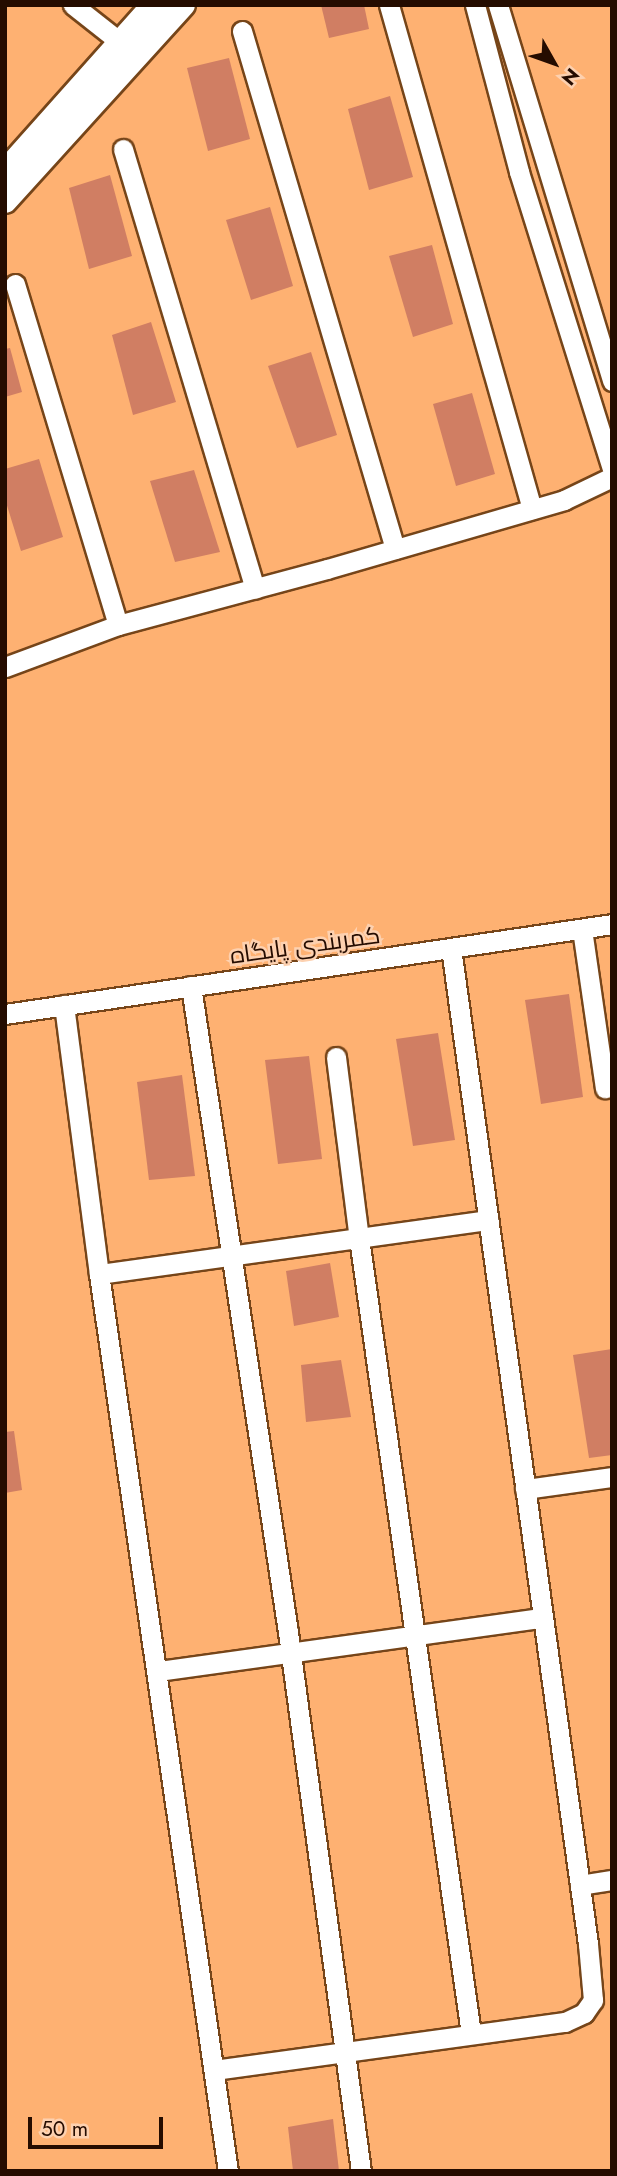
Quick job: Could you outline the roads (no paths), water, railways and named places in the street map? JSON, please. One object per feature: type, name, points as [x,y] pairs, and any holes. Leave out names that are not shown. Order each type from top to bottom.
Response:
[{"type":"street","points":[[73,5],[120,42]]},
{"type":"street","points":[[5,172],[155,5]]},
{"type":"street","points":[[5,201],[183,5]]},
{"type":"street","points":[[389,5],[532,509]]},
{"type":"street","points":[[475,5],[519,172],[612,468]]},
{"type":"street","points":[[498,5],[612,381]]},
{"type":"street","points":[[242,31],[395,550]]},
{"type":"street","points":[[123,149],[254,589]]},
{"type":"street","points":[[15,284],[118,625]]},
{"type":"street","points":[[5,667],[118,625],[395,550],[564,499],[612,477]]},
{"type":"street","name":"کمربندی پایگاه","points":[[5,1014],[612,924]]},
{"type":"street","points":[[582,929],[605,1088]]},
{"type":"street","points":[[214,2070],[565,2021],[584,2013],[593,2000],[580,1885],[451,948]]},
{"type":"street","points":[[191,986],[291,1653],[360,2171]]},
{"type":"street","points":[[64,1005],[99,1274],[228,2171]]},
{"type":"street","points":[[336,1057],[471,2034]]},
{"type":"street","points":[[99,1274],[488,1220]]},
{"type":"street","points":[[524,1489],[612,1477]]},
{"type":"street","points":[[158,1671],[542,1618]]},
{"type":"street","points":[[580,1885],[612,1880]]}]
